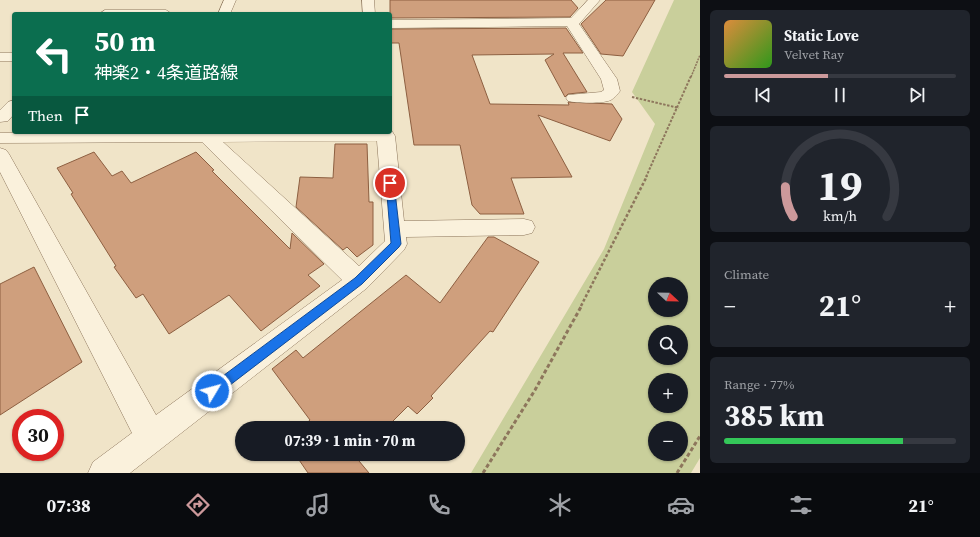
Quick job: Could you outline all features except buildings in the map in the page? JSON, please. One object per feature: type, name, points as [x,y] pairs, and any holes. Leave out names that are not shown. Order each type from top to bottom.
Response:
[{"type":"street","points":[[225,12],[230,0]]},
{"type":"street","points":[[368,0],[369,12]]},
{"type":"street","points":[[392,24],[571,22],[576,21],[594,0]]},
{"type":"street","points":[[571,22],[609,79],[612,91],[605,97],[574,98]]},
{"type":"street","points":[[0,57],[12,57]]},
{"type":"street","points":[[2,117],[12,107]]},
{"type":"street","points":[[0,138],[169,135],[208,138],[386,134],[396,244],[359,281],[151,436],[104,473]]},
{"type":"street","points":[[208,138],[359,281]]},
{"type":"street","points":[[0,154],[151,436]]},
{"type":"street","points":[[394,229],[524,227]]},
{"type":"path","points":[[483,473],[551,363],[632,209],[679,108],[700,55]]},
{"type":"path","points":[[632,97],[679,108]]},
{"type":"path","points":[[677,473],[700,436]]},
{"type":"green space","points":[[674,0],[700,0],[700,458],[691,473],[471,473],[604,249],[655,124],[632,92]]},
{"type":"route","points":[[212,391],[359,281],[396,244],[390,183]]}]
